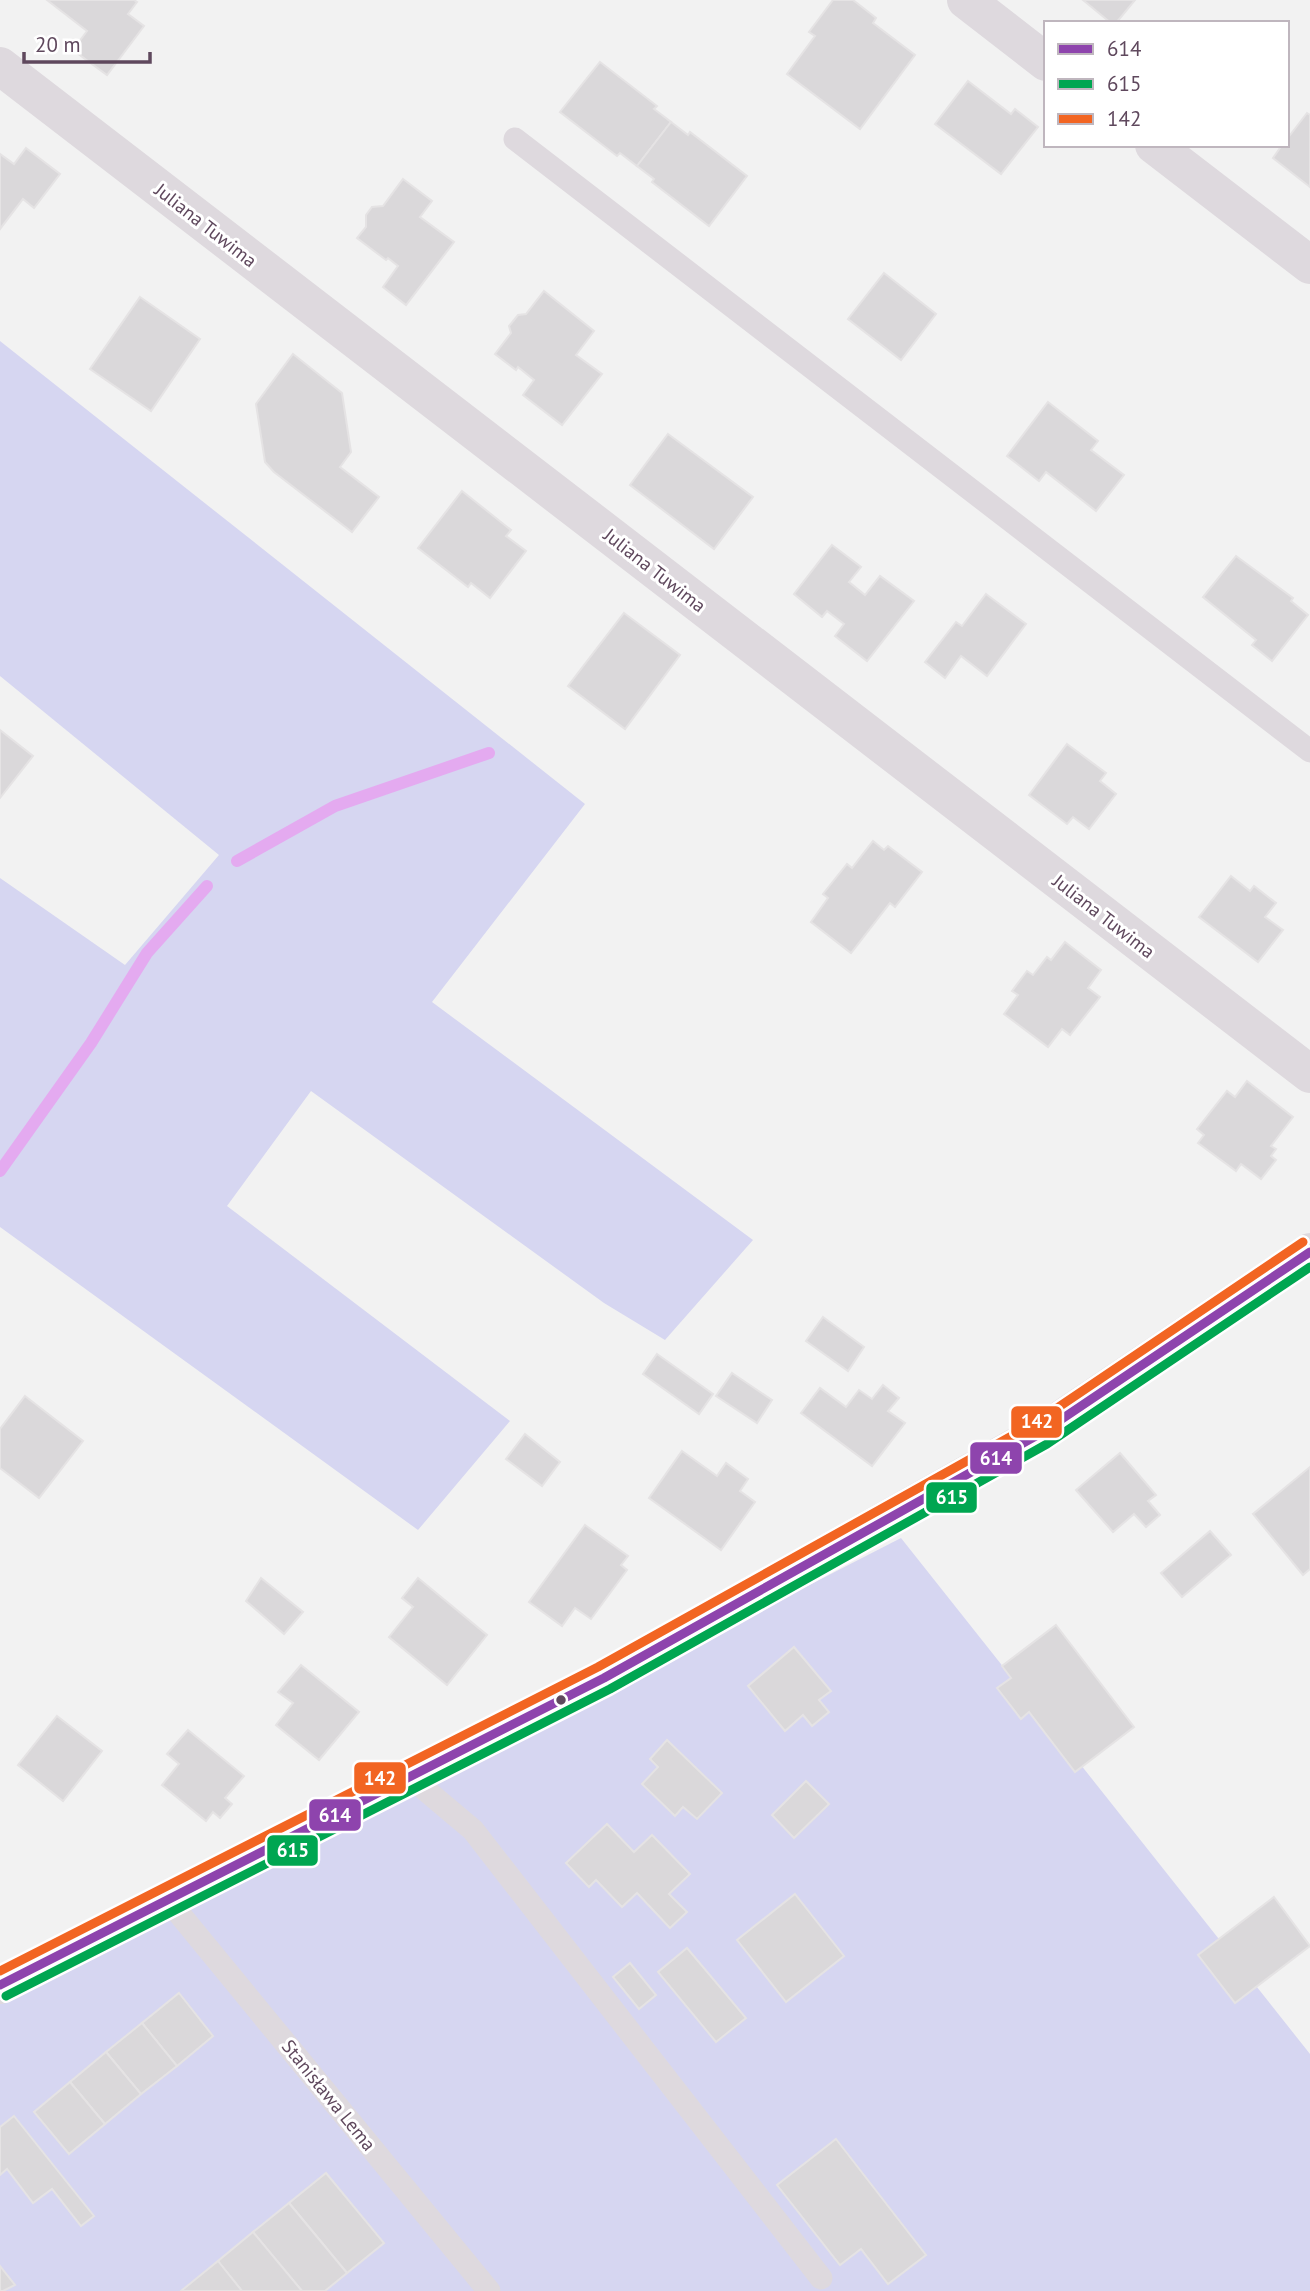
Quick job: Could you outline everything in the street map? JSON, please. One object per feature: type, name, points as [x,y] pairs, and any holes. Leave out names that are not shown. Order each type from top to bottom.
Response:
[{"type":"street","points":[[966,0],[1044,60]]},
{"type":"street","name":"Juliana Tuwima","points":[[0,66],[1310,1074]]},
{"type":"street","points":[[1157,147],[1310,265]]},
{"type":"street","points":[[0,1985],[604,1678],[1041,1433],[1310,1252]]},
{"type":"lane","points":[[515,139],[1310,751]]},
{"type":"lane","points":[[410,1777],[473,1830],[821,2278]]},
{"type":"lane","name":"Stanisława Lema","points":[[168,1900],[489,2291]]},
{"type":"shaded area","points":[[0,341],[585,804],[432,1002],[753,1240],[665,1340],[604,1303],[311,1091],[227,1206],[510,1421],[418,1530],[0,1227],[0,878],[125,965],[219,855],[0,676]]},
{"type":"shaded area","points":[[901,1538],[1310,2054],[1310,2291],[0,2291],[0,1994],[480,1754]]},
{"type":"building","points":[[47,0],[134,0],[137,2],[128,14],[144,26],[107,75],[73,50],[87,31]]},
{"type":"building","points":[[833,0],[853,0],[876,18],[873,23],[915,55],[860,129],[787,74],[815,36],[809,32]]},
{"type":"building","points":[[1083,0],[1135,0],[1118,21],[1109,21]]},
{"type":"building","points":[[600,62],[657,106],[654,109],[671,122],[637,166],[620,153],[617,156],[560,112]]},
{"type":"building","points":[[968,81],[1011,114],[1015,109],[1038,127],[1001,174],[935,124]]},
{"type":"building","points":[[1307,113],[1310,115],[1310,187],[1273,158],[1281,147],[1289,147],[1289,136]]},
{"type":"building","points":[[671,122],[688,135],[690,132],[747,176],[709,226],[652,182],[654,179],[637,166]]},
{"type":"building","points":[[26,148],[60,174],[34,208],[23,199],[0,229],[0,154],[14,164]]},
{"type":"building","points":[[403,179],[432,201],[420,217],[454,242],[406,305],[383,287],[398,266],[357,238],[366,227],[366,215],[372,207],[383,206]]},
{"type":"building","points":[[884,273],[936,314],[901,360],[848,319]]},
{"type":"building","points":[[544,291],[594,331],[576,355],[602,374],[562,425],[523,395],[534,380],[495,354],[511,333],[509,326],[518,315],[526,314]]},
{"type":"building","points":[[140,297],[200,339],[151,411],[90,369]]},
{"type":"building","points":[[293,354],[342,393],[351,452],[340,467],[379,497],[352,532],[274,472],[265,462],[256,404]]},
{"type":"building","points":[[1048,402],[1098,441],[1091,450],[1124,475],[1096,511],[1046,472],[1039,481],[1007,456]]},
{"type":"building","points":[[668,434],[753,497],[714,549],[630,485]]},
{"type":"building","points":[[462,491],[511,530],[506,536],[526,551],[490,598],[471,583],[468,587],[418,548]]},
{"type":"building","points":[[832,545],[861,567],[849,582],[865,595],[880,576],[914,601],[867,661],[835,636],[844,624],[827,611],[822,617],[794,594]]},
{"type":"building","points":[[1236,556],[1293,598],[1291,601],[1308,615],[1272,661],[1252,645],[1256,640],[1203,597]]},
{"type":"building","points":[[986,594],[1026,624],[987,676],[961,656],[945,678],[925,662],[956,622],[962,626]]},
{"type":"building","points":[[624,613],[680,655],[625,729],[568,686]]},
{"type":"building","points":[[0,730],[33,756],[0,798]]},
{"type":"building","points":[[1067,744],[1106,773],[1100,781],[1116,794],[1089,829],[1073,817],[1067,824],[1029,795]]},
{"type":"building","points":[[873,841],[884,850],[888,846],[922,872],[895,907],[890,903],[851,953],[811,922],[828,898],[823,894],[847,864],[852,868]]},
{"type":"building","points":[[1231,876],[1250,891],[1254,886],[1276,903],[1265,917],[1283,930],[1258,962],[1199,917]]},
{"type":"building","points":[[1065,942],[1101,970],[1088,988],[1100,997],[1070,1035],[1062,1029],[1048,1047],[1004,1014],[1018,995],[1012,991],[1027,971],[1033,975],[1047,957],[1051,960]]},
{"type":"building","points":[[1247,1081],[1293,1117],[1271,1146],[1276,1149],[1271,1156],[1276,1160],[1261,1179],[1241,1164],[1236,1171],[1198,1143],[1204,1135],[1197,1129],[1227,1091],[1235,1097]]},
{"type":"building","points":[[823,1317],[864,1347],[848,1371],[806,1341]]},
{"type":"building","points":[[657,1354],[713,1394],[699,1414],[643,1374]]},
{"type":"building","points":[[732,1373],[772,1400],[757,1423],[716,1396]]},
{"type":"building","points":[[883,1385],[899,1398],[888,1411],[905,1423],[872,1466],[801,1413],[820,1388],[846,1407],[859,1390],[872,1399]]},
{"type":"building","points":[[25,1396],[83,1441],[39,1498],[0,1468],[0,1429]]},
{"type":"building","points":[[525,1434],[560,1462],[542,1486],[506,1459]]},
{"type":"building","points":[[682,1451],[717,1476],[726,1463],[748,1479],[740,1491],[755,1502],[721,1550],[649,1498]]},
{"type":"building","points":[[1120,1453],[1156,1495],[1148,1501],[1160,1515],[1146,1527],[1134,1514],[1113,1532],[1076,1490]]},
{"type":"building","points":[[1310,1467],[1310,1569],[1303,1575],[1253,1514]]},
{"type":"building","points":[[585,1525],[628,1556],[621,1565],[627,1570],[591,1619],[575,1608],[562,1626],[529,1602]]},
{"type":"building","points":[[1210,1531],[1231,1555],[1182,1597],[1161,1573]]},
{"type":"building","points":[[261,1578],[303,1612],[284,1634],[246,1601]]},
{"type":"building","points":[[418,1578],[487,1635],[447,1685],[389,1637],[413,1607],[402,1598]]},
{"type":"building","points":[[1056,1625],[1134,1727],[1075,1772],[1029,1712],[1021,1719],[997,1688],[1011,1678],[1002,1666]]},
{"type":"building","points":[[794,1647],[831,1691],[819,1700],[829,1712],[812,1726],[803,1715],[785,1731],[748,1686]]},
{"type":"building","points":[[301,1665],[359,1712],[319,1760],[276,1725],[293,1703],[278,1692]]},
{"type":"building","points":[[57,1716],[102,1751],[63,1801],[18,1765]]},
{"type":"building","points":[[188,1730],[244,1776],[225,1798],[232,1804],[220,1818],[213,1812],[206,1821],[162,1785],[179,1764],[167,1754]]},
{"type":"building","points":[[667,1740],[722,1793],[697,1819],[683,1807],[675,1816],[642,1784],[658,1767],[650,1759]]},
{"type":"building","points":[[806,1781],[829,1804],[794,1838],[772,1815]]},
{"type":"building","points":[[607,1824],[634,1852],[652,1835],[690,1874],[669,1894],[687,1912],[670,1928],[637,1893],[622,1907],[596,1880],[589,1887],[566,1863]]},
{"type":"building","points":[[795,1894],[844,1956],[786,2002],[737,1940]]},
{"type":"building","points":[[1274,1897],[1310,1946],[1235,2003],[1198,1955]]},
{"type":"building","points":[[687,1948],[746,2018],[716,2042],[658,1972]]},
{"type":"building","points":[[630,1963],[656,1995],[639,2009],[613,1977]]},
{"type":"building","points":[[179,1993],[213,2036],[177,2066],[142,2023]]},
{"type":"building","points":[[142,2023],[177,2066],[141,2094],[106,2052]]},
{"type":"building","points":[[106,2052],[141,2094],[105,2124],[70,2082]]},
{"type":"building","points":[[70,2082],[105,2124],[69,2154],[34,2112]]},
{"type":"building","points":[[14,2116],[94,2216],[81,2226],[52,2189],[33,2203],[7,2169],[0,2175],[0,2127]]},
{"type":"building","points":[[836,2139],[926,2255],[888,2284],[861,2249],[840,2265],[777,2185]]},
{"type":"building","points":[[326,2173],[384,2243],[347,2273],[289,2203]]},
{"type":"building","points":[[289,2203],[347,2273],[325,2291],[302,2291],[253,2232]]},
{"type":"building","points":[[253,2232],[302,2291],[242,2291],[218,2261]]},
{"type":"building","points":[[218,2261],[242,2291],[181,2291]]},
{"type":"building","points":[[0,2266],[15,2285],[3,2291],[0,2291]]},
{"type":"waterway","points":[[237,861],[335,806],[489,753]]},
{"type":"waterway","points":[[0,1171],[91,1043],[147,953],[207,886]]},
{"type":"transit line","name":"142","points":[[0,1971],[598,1667],[1035,1423],[1303,1242]]},
{"type":"transit line","name":"614","points":[[0,1985],[604,1678],[1041,1433],[1310,1252]]},
{"type":"transit line","name":"615","points":[[6,1996],[610,1689],[1047,1444],[1310,1267]]}]
